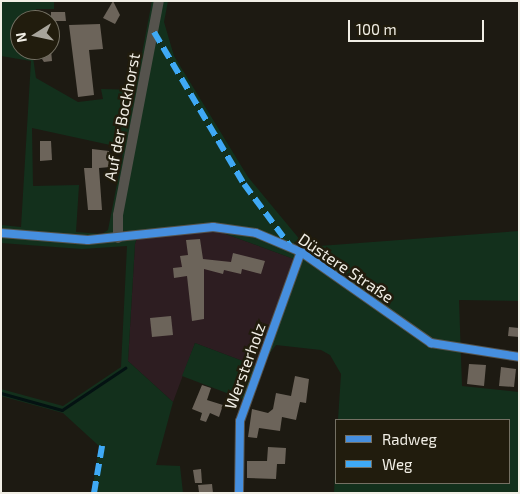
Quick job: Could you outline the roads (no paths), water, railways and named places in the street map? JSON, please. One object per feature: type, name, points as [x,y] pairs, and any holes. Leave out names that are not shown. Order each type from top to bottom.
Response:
[{"type":"street","name":"Auf der Bockhorst","points":[[118,238],[118,215],[159,1]]},
{"type":"street","name":"Düstere Straße","points":[[1,233],[80,240],[118,238],[213,227],[256,234],[301,252],[432,343],[519,357]]},
{"type":"street","name":"Wersterholz","points":[[239,493],[240,422],[301,252]]},
{"type":"waterway","points":[[1,393],[62,410],[125,368]]}]
